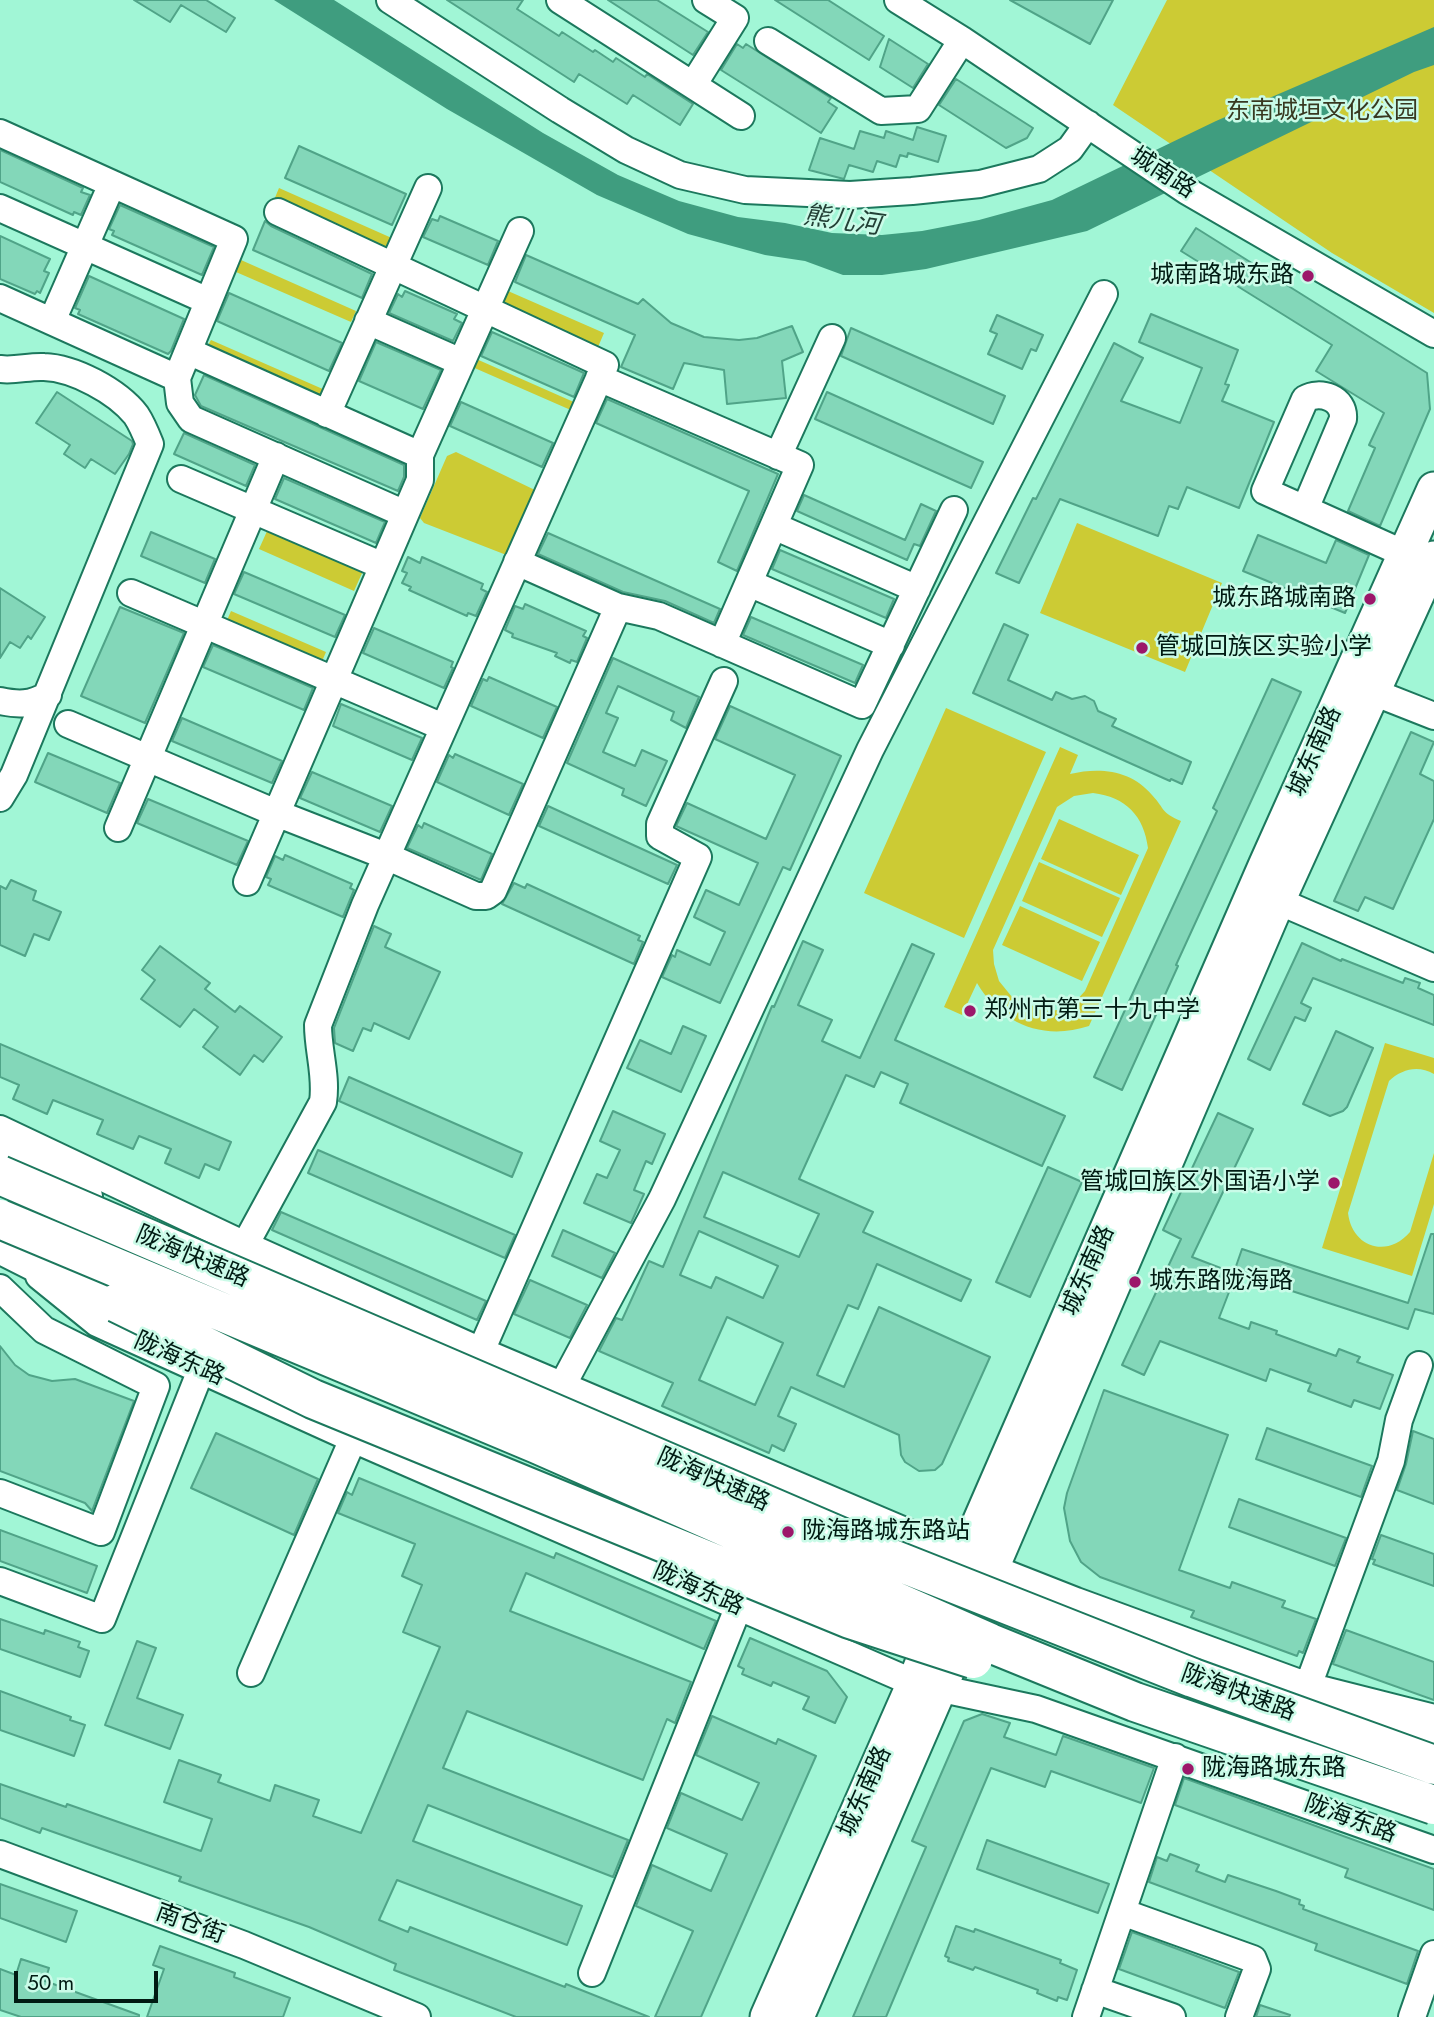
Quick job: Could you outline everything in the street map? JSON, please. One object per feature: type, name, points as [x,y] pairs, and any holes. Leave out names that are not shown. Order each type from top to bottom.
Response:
[{"type":"highway","points":[[0,1148],[166,1247]]},
{"type":"highway","name":"陇海快速路","points":[[0,1175],[892,1559],[1266,1705],[1434,1765]]},
{"type":"highway","points":[[2,1236],[117,1303],[313,1399],[850,1619],[1007,1670],[1129,1714],[1215,1738],[1278,1750]]},
{"type":"highway","name":"陇海快速路","points":[[2,1236],[537,1444],[990,1643],[1135,1702],[1434,1805]]},
{"type":"highway","points":[[1266,1705],[1332,1709],[1434,1739]]},
{"type":"main road","name":"城东南路","points":[[979,1562],[1373,692],[1420,556],[1434,489]]},
{"type":"main road","name":"城东南路","points":[[797,2017],[927,1685],[1265,866],[1420,556]]},
{"type":"main road","name":"城东南路","points":[[767,2017],[927,1685]]},
{"type":"street","points":[[390,0],[626,150],[680,175],[745,190],[850,195],[980,184],[1039,169],[1070,149],[1094,128]]},
{"type":"street","points":[[561,0],[741,116]]},
{"type":"street","points":[[693,85],[735,18],[706,0]]},
{"type":"street","name":"城南路","points":[[898,0],[1187,191],[1434,334]]},
{"type":"street","points":[[768,41],[881,111],[918,109],[962,40]]},
{"type":"street","points":[[0,133],[234,239],[177,378],[180,403],[191,419],[405,514]]},
{"type":"street","points":[[51,321],[112,184]]},
{"type":"street","points":[[327,414],[428,188]]},
{"type":"street","points":[[0,208],[208,301]]},
{"type":"street","points":[[245,1245],[323,1102],[326,1087],[317,1025],[386,856],[605,365],[278,212]]},
{"type":"street","points":[[247,882],[420,480],[420,455],[520,231]]},
{"type":"street","points":[[562,1386],[662,1199],[870,750],[1104,294]]},
{"type":"street","points":[[0,298],[177,378]]},
{"type":"street","points":[[368,321],[461,362]]},
{"type":"street","points":[[778,456],[832,338]]},
{"type":"street","points":[[188,351],[420,455]]},
{"type":"street","points":[[0,369],[15,371],[43,367],[71,373],[98,384],[133,411],[142,423],[150,444],[48,695],[14,775],[0,798]]},
{"type":"street","points":[[599,378],[800,465],[722,644]]},
{"type":"street","points":[[118,828],[276,456]]},
{"type":"street","points":[[181,479],[383,566]]},
{"type":"street","points":[[1305,509],[1420,556]]},
{"type":"street","points":[[517,562],[618,607],[659,616],[862,705],[954,510]]},
{"type":"street","points":[[774,526],[917,589]]},
{"type":"street","points":[[749,583],[891,645]]},
{"type":"street","points":[[131,593],[443,727]]},
{"type":"street","points":[[68,724],[476,896],[486,896],[493,891],[618,607]]},
{"type":"street","points":[[481,1351],[698,857],[660,836],[660,824],[724,681]]},
{"type":"street","points":[[1373,692],[1434,716]]},
{"type":"street","points":[[0,701],[19,705],[35,703],[48,695]]},
{"type":"street","points":[[1278,901],[1434,968]]},
{"type":"street","points":[[0,1129],[245,1245],[481,1351],[979,1562],[1076,1601],[1308,1686],[1434,1718]]},
{"type":"street","name":"陇海东路","points":[[2,1236],[97,1323],[738,1608],[927,1685],[1036,1709],[1434,1850]]},
{"type":"street","points":[[0,1289],[44,1329],[156,1386],[101,1532],[0,1493]]},
{"type":"street","points":[[1308,1686],[1391,1461],[1399,1420],[1419,1365]]},
{"type":"street","points":[[0,1581],[102,1619],[201,1370]]},
{"type":"street","points":[[251,1674],[353,1439]]},
{"type":"street","points":[[592,1973],[738,1608]]},
{"type":"street","points":[[1086,2017],[1175,1757]]},
{"type":"street","name":"南仓街","points":[[0,1854],[244,1945],[416,2017]]},
{"type":"street","points":[[1122,1912],[1253,1959],[1256,1969],[1240,2017]]},
{"type":"street","points":[[1412,2017],[1434,1954]]},
{"type":"street","points":[[1095,1990],[1172,2017]]},
{"type":"green space","name":"东南城垣文化公园","points":[[1167,0],[1434,0],[1434,313],[1332,253],[1113,105]]},
{"type":"green space","points":[[279,188],[394,239],[389,250],[274,200]]},
{"type":"green space","points":[[241,260],[356,311],[351,322],[236,272]]},
{"type":"green space","points":[[508,291],[604,333],[598,347],[502,304]]},
{"type":"green space","points":[[211,340],[325,390],[322,398],[207,347]]},
{"type":"green space","points":[[474,358],[576,403],[573,411],[470,366]]},
{"type":"green space","points":[[456,452],[537,491],[509,556],[424,523],[420,518],[447,456]]},
{"type":"green space","points":[[1077,523],[1222,583],[1185,672],[1040,613]]},
{"type":"green space","points":[[268,529],[363,571],[354,591],[259,549]]},
{"type":"green space","points":[[231,611],[326,652],[320,666],[225,625]]},
{"type":"green space","points":[[946,708],[1046,752],[964,938],[864,893]]},
{"type":"green space","points":[[1060,747],[1078,755],[1070,774],[1104,771],[1135,780],[1166,813],[1181,821],[1089,1026],[1055,1031],[1025,1026],[998,1009],[977,983],[962,1015],[944,1007]],"holes":[[[1093,793],[1105,795],[1124,804],[1138,818],[1148,848],[1085,991],[1073,1004],[1059,1010],[1045,1011],[1012,997],[999,981],[993,950],[1057,807],[1074,796]]]},
{"type":"green space","points":[[1059,819],[1139,855],[1121,895],[1041,859]]},
{"type":"green space","points":[[1039,862],[1120,898],[1102,937],[1022,901]]},
{"type":"green space","points":[[1020,906],[1100,942],[1082,981],[1002,945]]},
{"type":"green space","points":[[1385,1043],[1434,1058],[1434,1074],[1410,1070],[1389,1081],[1348,1213],[1351,1225],[1363,1241],[1381,1247],[1401,1240],[1410,1232],[1434,1153],[1434,1204],[1412,1276],[1322,1248]]},
{"type":"shaded area","points":[[274,0],[334,0],[543,133],[618,175],[679,201],[738,217],[832,233],[882,235],[922,231],[979,220],[1052,200],[1216,121],[1434,27],[1434,65],[1414,72],[1087,231],[926,269],[882,275],[843,275],[805,261],[765,255],[688,234],[597,195],[447,109]]},
{"type":"building","points":[[134,0],[206,0],[235,18],[226,32],[181,5],[170,22]]},
{"type":"building","points":[[447,0],[523,0],[517,9],[559,36],[562,32],[613,62],[616,58],[645,77],[647,74],[693,104],[680,125],[633,95],[627,104],[579,74],[574,82]]},
{"type":"building","points":[[608,0],[657,0],[708,32],[693,55]]},
{"type":"building","points":[[775,0],[828,0],[884,36],[869,60]]},
{"type":"building","points":[[1010,0],[1113,0],[1090,44]]},
{"type":"building","points":[[889,39],[928,64],[913,88],[880,67]]},
{"type":"building","points":[[737,44],[743,48],[746,44],[831,98],[828,102],[837,108],[821,133],[721,70]]},
{"type":"building","points":[[956,79],[1033,128],[1027,138],[1006,148],[939,105]]},
{"type":"building","points":[[917,127],[946,136],[938,162],[908,153],[907,157],[900,155],[896,167],[877,161],[873,172],[849,165],[844,179],[809,170],[820,138],[854,149],[860,131],[884,138],[886,131],[913,140]]},
{"type":"building","points":[[299,146],[406,194],[392,225],[285,178]]},
{"type":"building","points":[[0,150],[83,188],[81,192],[90,195],[81,215],[74,212],[73,215],[0,182]]},
{"type":"building","points":[[120,205],[214,247],[202,275],[112,235],[114,231],[109,229]]},
{"type":"building","points":[[440,216],[498,241],[488,265],[423,237],[432,219],[438,221]]},
{"type":"building","points":[[265,221],[372,274],[362,298],[253,250]]},
{"type":"building","points":[[1196,228],[1427,373],[1430,409],[1380,526],[1348,511],[1375,448],[1369,445],[1384,413],[1316,371],[1332,345],[1181,251]]},
{"type":"building","points":[[0,236],[50,259],[44,271],[49,273],[40,293],[37,291],[35,294],[0,279]]},
{"type":"building","points":[[526,255],[638,304],[643,299],[671,323],[704,337],[739,340],[757,338],[792,326],[803,352],[782,361],[786,398],[727,404],[724,370],[684,363],[673,389],[621,367],[635,335],[515,282]]},
{"type":"building","points":[[89,276],[184,319],[171,351],[168,354],[78,314],[80,310],[75,308]]},
{"type":"building","points":[[405,291],[457,314],[454,319],[462,323],[453,341],[389,313],[398,294],[402,297]]},
{"type":"building","points":[[229,293],[342,343],[329,371],[217,321]]},
{"type":"building","points":[[1151,314],[1238,350],[1225,384],[1229,385],[1222,401],[1274,422],[1239,508],[1187,487],[1178,509],[1169,506],[1158,536],[1060,499],[1019,583],[996,573],[1114,343],[1143,358],[1121,401],[1180,423],[1202,368],[1139,342]]},
{"type":"building","points":[[997,315],[1043,335],[1036,351],[1031,349],[1022,369],[988,354],[997,334],[990,331]]},
{"type":"building","points":[[851,328],[1005,396],[993,424],[841,356]]},
{"type":"building","points":[[492,332],[584,373],[574,397],[481,356]]},
{"type":"building","points":[[376,342],[441,370],[423,409],[359,381]]},
{"type":"building","points":[[204,375],[404,465],[404,477],[398,491],[201,406],[195,395]]},
{"type":"building","points":[[57,392],[132,441],[129,454],[115,474],[91,459],[85,468],[64,454],[70,445],[36,423]]},
{"type":"building","points":[[827,392],[983,462],[971,488],[815,419]]},
{"type":"building","points":[[607,399],[778,474],[737,571],[718,562],[749,491],[596,423]]},
{"type":"building","points":[[461,402],[553,443],[542,467],[450,426]]},
{"type":"building","points":[[184,433],[255,465],[246,486],[174,454]]},
{"type":"building","points":[[284,478],[385,522],[376,543],[275,499]]},
{"type":"building","points":[[804,495],[905,540],[921,504],[936,511],[920,546],[914,544],[907,560],[797,511]]},
{"type":"building","points":[[151,532],[215,559],[205,583],[141,556]]},
{"type":"building","points":[[548,533],[720,609],[714,623],[665,601],[623,592],[538,554]]},
{"type":"building","points":[[1258,535],[1326,563],[1336,540],[1369,555],[1345,613],[1243,571]]},
{"type":"building","points":[[780,550],[894,599],[886,618],[772,569]]},
{"type":"building","points":[[408,557],[420,563],[422,557],[483,584],[481,589],[487,592],[476,616],[468,613],[467,616],[409,590],[411,587],[402,583],[407,573],[402,571]]},
{"type":"building","points":[[244,572],[345,615],[335,637],[234,594]]},
{"type":"building","points":[[0,588],[45,617],[31,639],[28,636],[20,648],[10,642],[0,658]]},
{"type":"building","points":[[525,604],[586,631],[583,636],[587,638],[577,662],[571,660],[570,663],[555,656],[557,653],[512,637],[513,634],[505,630],[515,606],[523,609]]},
{"type":"building","points":[[120,607],[184,633],[145,723],[81,696]]},
{"type":"building","points":[[751,617],[863,665],[855,683],[743,635]]},
{"type":"building","points":[[1004,624],[1028,635],[1008,680],[1052,700],[1056,692],[1072,699],[1085,696],[1094,701],[1098,711],[1116,719],[1112,726],[1191,762],[1182,784],[973,693]]},
{"type":"building","points":[[374,628],[453,662],[444,688],[363,653]]},
{"type":"building","points":[[213,645],[313,688],[304,710],[203,667]]},
{"type":"building","points":[[613,658],[699,697],[686,728],[671,720],[674,712],[618,686],[606,713],[618,718],[603,752],[635,766],[642,750],[667,761],[646,806],[622,795],[624,789],[567,763]]},
{"type":"building","points":[[489,677],[557,707],[543,738],[471,706],[483,679],[487,681]]},
{"type":"building","points":[[1272,679],[1301,692],[1122,1090],[1094,1077],[1217,811],[1213,808]]},
{"type":"building","points":[[341,704],[422,738],[412,760],[333,726]]},
{"type":"building","points":[[730,706],[841,756],[790,870],[783,867],[720,1003],[662,977],[677,950],[710,965],[725,932],[694,917],[706,890],[739,905],[758,863],[676,826],[687,803],[766,839],[795,775],[715,739]]},
{"type":"building","points":[[182,718],[282,761],[272,783],[172,741]]},
{"type":"building","points":[[1411,732],[1434,742],[1420,774],[1434,781],[1434,819],[1393,909],[1365,897],[1358,911],[1334,901]]},
{"type":"building","points":[[48,753],[120,783],[107,813],[35,782]]},
{"type":"building","points":[[455,754],[523,784],[509,815],[437,782],[449,755],[453,758]]},
{"type":"building","points":[[312,772],[392,806],[380,832],[300,798]]},
{"type":"building","points":[[148,799],[248,841],[237,865],[137,823]]},
{"type":"building","points":[[548,806],[677,865],[668,884],[539,826]]},
{"type":"building","points":[[424,823],[492,854],[481,880],[407,848],[418,825],[422,828]]},
{"type":"building","points":[[285,855],[352,884],[350,888],[354,890],[343,917],[268,885],[271,879],[266,877],[275,856],[283,860]]},
{"type":"building","points":[[11,880],[36,891],[33,900],[61,912],[49,940],[34,934],[25,956],[0,945],[0,886],[6,889]]},
{"type":"building","points":[[514,883],[525,888],[527,884],[640,936],[638,940],[643,942],[634,964],[502,904]]},
{"type":"building","points":[[374,926],[391,934],[385,947],[440,972],[409,1039],[374,1023],[371,1031],[363,1028],[353,1051],[335,1043],[334,1028]]},
{"type":"building","points":[[803,941],[823,950],[798,1005],[832,1020],[822,1041],[860,1058],[912,944],[934,954],[895,1040],[1065,1116],[1042,1166],[900,1103],[908,1084],[881,1072],[874,1087],[846,1075],[799,1179],[873,1212],[863,1232],[971,1280],[961,1301],[877,1264],[858,1309],[848,1305],[817,1375],[844,1387],[879,1307],[990,1357],[942,1464],[935,1470],[919,1471],[905,1462],[901,1455],[899,1435],[791,1387],[778,1416],[796,1424],[784,1451],[772,1445],[769,1453],[662,1406],[673,1383],[599,1351],[616,1318],[622,1320],[649,1261],[663,1267],[772,1006],[774,1007]],"holes":[[[723,1172],[819,1214],[799,1257],[704,1217]],[[699,1231],[778,1266],[763,1298],[716,1277],[711,1288],[680,1275]],[[727,1317],[783,1343],[755,1405],[699,1380]]]},
{"type":"building","points":[[1302,943],[1341,961],[1342,959],[1403,983],[1405,978],[1420,983],[1418,988],[1434,995],[1434,1025],[1313,978],[1301,1003],[1311,1008],[1305,1021],[1295,1017],[1270,1070],[1248,1059]]},
{"type":"building","points":[[160,946],[210,983],[205,989],[235,1012],[240,1006],[282,1037],[263,1062],[254,1055],[240,1075],[203,1047],[218,1027],[194,1009],[180,1027],[141,999],[155,980],[142,970]]},
{"type":"building","points":[[683,1026],[706,1036],[681,1092],[627,1068],[640,1040],[671,1054]]},
{"type":"building","points":[[1336,1031],[1373,1048],[1347,1107],[1330,1116],[1303,1104]]},
{"type":"building","points":[[0,1044],[231,1142],[219,1170],[205,1164],[199,1178],[165,1163],[171,1149],[139,1136],[133,1149],[97,1134],[103,1120],[53,1100],[47,1114],[13,1099],[19,1085],[0,1077]]},
{"type":"building","points":[[349,1077],[522,1153],[512,1177],[339,1101]]},
{"type":"building","points":[[613,1111],[665,1134],[652,1164],[646,1161],[634,1190],[644,1194],[631,1223],[584,1203],[597,1174],[607,1178],[620,1150],[600,1141]]},
{"type":"building","points":[[1218,1113],[1253,1129],[1192,1257],[1236,1274],[1219,1318],[1249,1329],[1251,1322],[1336,1356],[1339,1349],[1360,1357],[1357,1362],[1393,1375],[1380,1409],[1354,1400],[1351,1407],[1308,1391],[1311,1384],[1270,1369],[1266,1381],[1160,1341],[1144,1375],[1122,1365],[1181,1239],[1163,1230]]},
{"type":"building","points":[[318,1150],[515,1235],[505,1258],[308,1173]]},
{"type":"building","points":[[1048,1167],[1082,1182],[1030,1297],[996,1282]]},
{"type":"building","points":[[281,1212],[486,1301],[477,1320],[272,1230]]},
{"type":"building","points":[[563,1230],[615,1253],[602,1278],[552,1256]]},
{"type":"building","points":[[1431,1234],[1434,1234],[1434,1314],[1415,1309],[1408,1329],[1234,1272],[1242,1249],[1408,1303]]},
{"type":"building","points":[[530,1280],[587,1305],[570,1338],[514,1314]]},
{"type":"building","points":[[0,1346],[15,1365],[29,1375],[52,1381],[75,1379],[134,1401],[92,1511],[85,1503],[0,1471]]},
{"type":"building","points":[[1104,1390],[1228,1435],[1179,1570],[1230,1588],[1232,1582],[1285,1601],[1282,1607],[1316,1619],[1303,1653],[1299,1651],[1297,1656],[1191,1617],[1194,1611],[1100,1577],[1081,1562],[1070,1541],[1064,1508]]},
{"type":"building","points":[[1267,1428],[1372,1466],[1361,1497],[1256,1459]]},
{"type":"building","points":[[1413,1431],[1434,1439],[1434,1504],[1397,1490]]},
{"type":"building","points":[[216,1433],[318,1479],[294,1535],[191,1488]]},
{"type":"building","points":[[359,1478],[554,1558],[556,1553],[716,1621],[704,1649],[526,1573],[510,1611],[691,1682],[675,1723],[667,1719],[643,1780],[467,1711],[443,1768],[628,1840],[613,1877],[428,1805],[413,1841],[582,1906],[567,1945],[397,1880],[379,1920],[408,1932],[410,1927],[649,2017],[516,2017],[394,1970],[396,1964],[309,1927],[179,1881],[181,1877],[42,1828],[40,1833],[0,1818],[0,1784],[66,1807],[67,1804],[201,1851],[212,1819],[164,1802],[179,1760],[221,1775],[218,1782],[270,1801],[275,1785],[319,1800],[313,1816],[361,1833],[440,1647],[403,1632],[422,1585],[402,1576],[415,1544],[338,1513],[347,1492],[352,1495]]},
{"type":"building","points":[[1239,1499],[1346,1538],[1335,1566],[1229,1527]]},
{"type":"building","points":[[0,1530],[97,1566],[87,1593],[0,1561]]},
{"type":"building","points":[[1381,1535],[1434,1554],[1434,1586],[1373,1564],[1375,1560],[1372,1559]]},
{"type":"building","points":[[0,1619],[44,1634],[45,1630],[80,1642],[78,1647],[89,1651],[80,1677],[0,1649]]},
{"type":"building","points":[[1346,1630],[1434,1662],[1434,1700],[1333,1664]]},
{"type":"building","points":[[750,1638],[827,1671],[847,1697],[835,1723],[803,1709],[809,1697],[773,1682],[771,1686],[742,1674],[744,1669],[738,1666]]},
{"type":"building","points":[[137,1641],[156,1648],[137,1698],[183,1715],[170,1749],[105,1725]]},
{"type":"building","points":[[0,1691],[71,1717],[70,1720],[85,1725],[74,1756],[0,1730]]},
{"type":"building","points":[[982,1714],[1010,1723],[1004,1737],[1056,1755],[1063,1736],[1154,1768],[1141,1803],[1051,1771],[1045,1787],[991,1768],[886,2017],[853,2017],[926,1847],[912,1841],[964,1721]]},
{"type":"building","points":[[712,1716],[776,1744],[778,1739],[816,1756],[701,2017],[655,2017],[693,1931],[636,1906],[652,1865],[711,1891],[727,1854],[667,1828],[681,1793],[742,1820],[759,1783],[696,1755]]},
{"type":"building","points":[[1184,1778],[1434,1869],[1434,1910],[1345,1877],[1348,1869],[1175,1805]]},
{"type":"building","points":[[987,1840],[1109,1884],[1098,1913],[977,1869]]},
{"type":"building","points":[[1170,1854],[1199,1865],[1196,1871],[1225,1882],[1228,1875],[1276,1891],[1300,1900],[1299,1904],[1304,1906],[1303,1909],[1418,1951],[1407,1984],[1315,1950],[1317,1944],[1149,1882],[1157,1857],[1167,1861]]},
{"type":"building","points":[[0,1884],[77,1911],[66,1942],[0,1918]]},
{"type":"building","points":[[956,1926],[974,1932],[975,1929],[1061,1960],[1060,1963],[1077,1970],[1067,2000],[1058,1997],[1057,2001],[1037,1993],[1038,1990],[975,1967],[973,1970],[948,1961],[949,1958],[945,1956]]},
{"type":"building","points":[[1132,1932],[1239,1972],[1225,2008],[1119,1969]]},
{"type":"building","points":[[160,1946],[235,1973],[234,1977],[290,1998],[283,2017],[147,2017],[164,1969],[153,1965]]},
{"type":"building","points":[[21,1959],[49,1968],[45,1981],[139,2017],[21,2017],[0,2010],[0,1969],[16,1975]]},
{"type":"building","points":[[1260,2005],[1290,2015],[1256,2017]]},
{"type":"place","name":"城南路城东路","points":[[1308,276]]},
{"type":"place","name":"城东路城南路","points":[[1370,599]]},
{"type":"place","name":"管城回族区实验小学","points":[[1142,648]]},
{"type":"place","name":"郑州市第三十九中学","points":[[970,1011]]},
{"type":"place","name":"管城回族区外国语小学","points":[[1334,1183]]},
{"type":"place","name":"城东路陇海路","points":[[1135,1282]]},
{"type":"place","name":"陇海路城东路站","points":[[788,1532]]},
{"type":"place","name":"陇海路城东路","points":[[1188,1769]]},
{"type":"water label","name":"熊儿河","points":[[842,222]]}]
